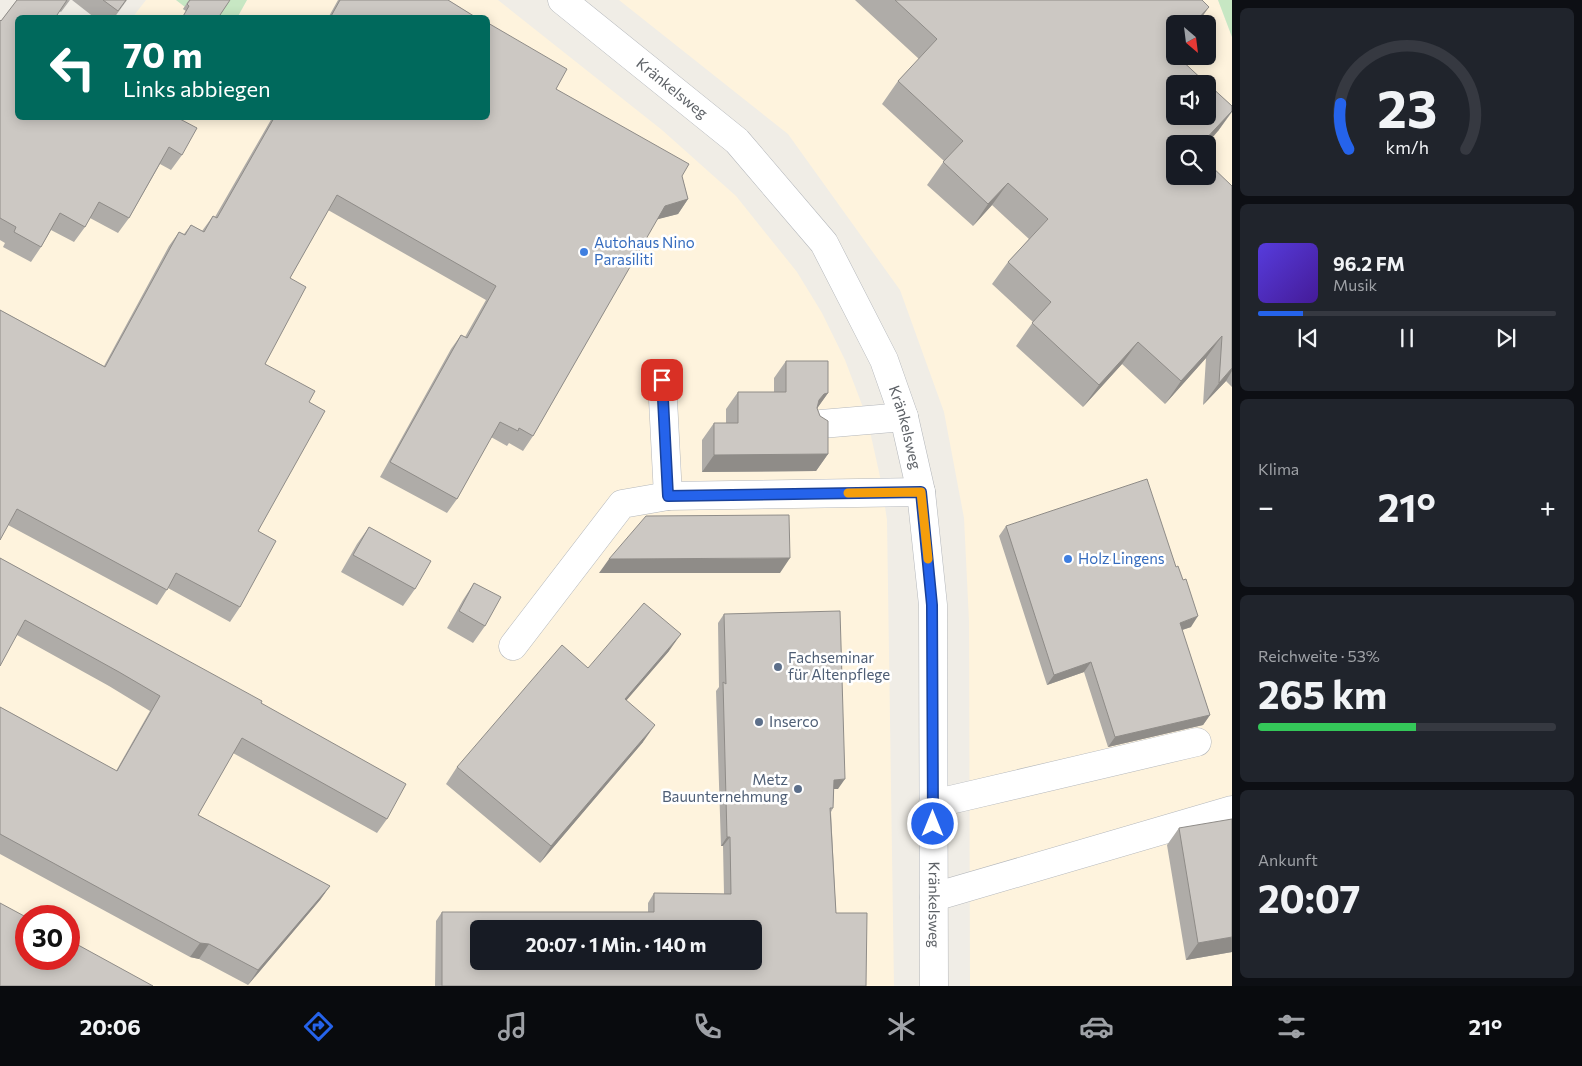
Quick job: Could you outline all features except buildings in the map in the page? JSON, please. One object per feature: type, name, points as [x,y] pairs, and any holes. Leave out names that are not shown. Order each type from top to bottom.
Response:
[{"type":"street","name":"Kränkelsweg","points":[[562,0],[737,141],[824,243],[884,360],[904,417],[921,492],[932,605],[934,986]]},
{"type":"street","points":[[662,380],[668,496]]},
{"type":"street","points":[[821,424],[904,417]]},
{"type":"street","points":[[513,646],[622,504],[668,496],[921,492]]},
{"type":"street","points":[[933,804],[1197,742]]},
{"type":"street","points":[[934,897],[1232,810]]},
{"type":"shaded area","points":[[146,0],[176,0],[185,7],[183,9],[192,15],[134,15]]},
{"type":"shaded area","points":[[247,0],[498,0],[662,130],[736,196],[797,272],[822,313],[845,360],[867,418],[881,481],[887,520],[894,986],[0,986],[0,42],[15,105],[15,120],[490,120],[490,15],[238,15]]},
{"type":"shaded area","points":[[619,0],[1218,0],[1232,37],[1232,986],[970,986],[969,621],[964,518],[944,412],[900,290],[788,134]]},
{"type":"green space","points":[[176,0],[247,0],[239,15],[194,15],[183,9],[185,7]]},
{"type":"green space","points":[[1218,0],[1232,0],[1232,37]]},
{"type":"slow traffic","points":[[848,493],[921,492],[928,559]]},
{"type":"place","name":"Autohaus Nino Parasiliti","points":[[584,252]]},
{"type":"place","name":"Holz Lingens","points":[[1068,559]]},
{"type":"place","name":"Fachseminar für Altenpflege","points":[[778,667]]},
{"type":"place","name":"Inserco","points":[[759,722]]},
{"type":"place","name":"Metz Bauunternehmung","points":[[798,789]]},
{"type":"route","points":[[662,380],[668,496],[921,492],[932,605],[933,824]]}]
